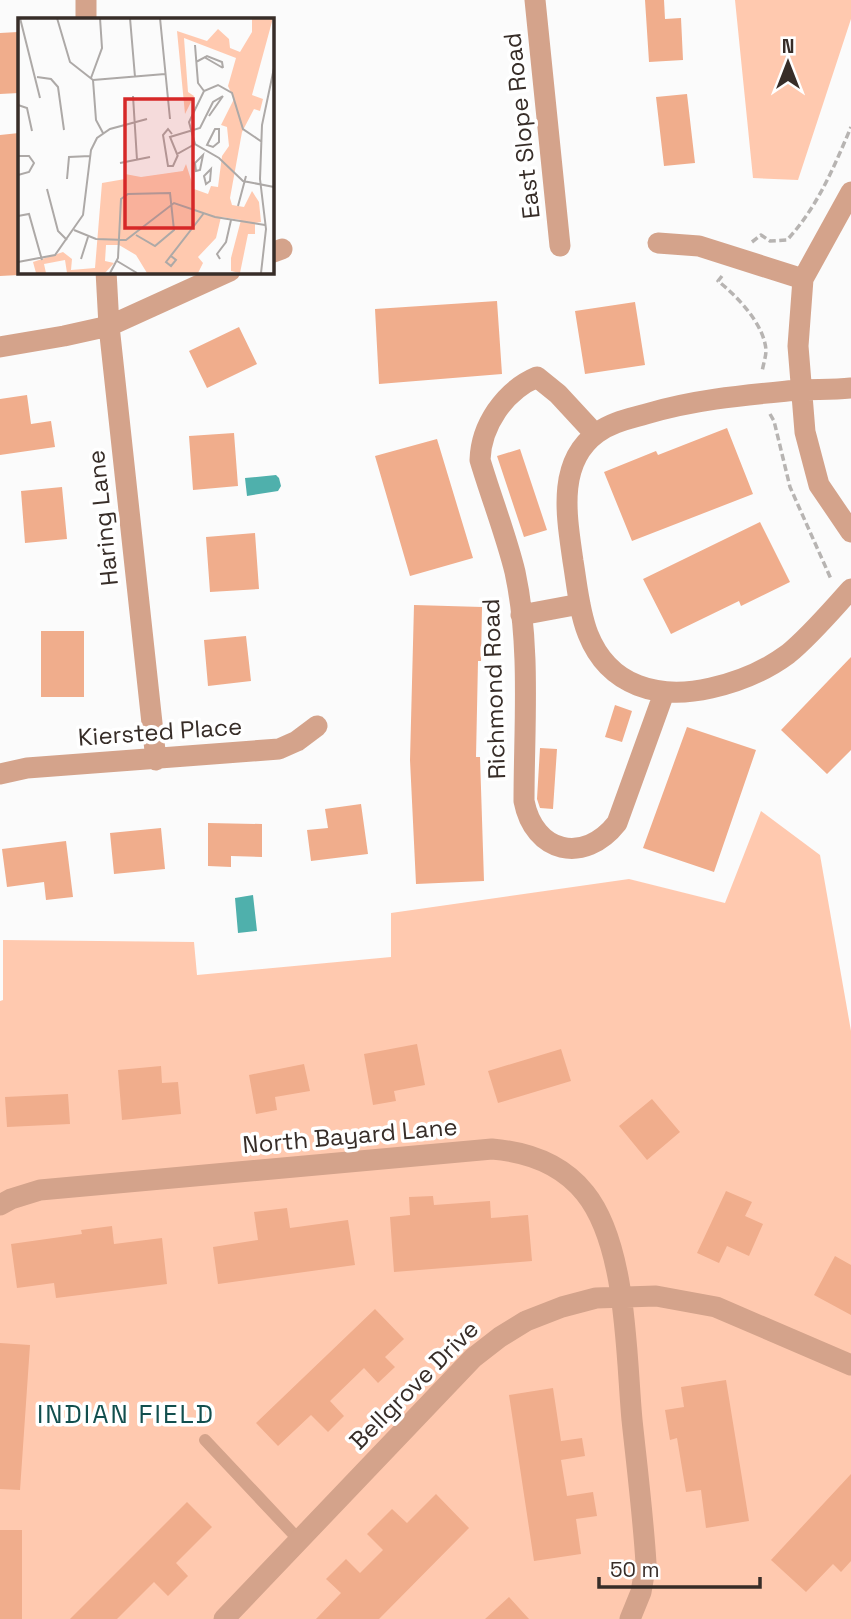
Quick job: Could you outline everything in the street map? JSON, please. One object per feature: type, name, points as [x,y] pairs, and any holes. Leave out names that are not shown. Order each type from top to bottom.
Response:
[{"type":"street","points":[[86,0],[86,18]]},
{"type":"street","name":"East Slope Road","points":[[535,0],[560,246]]},
{"type":"street","points":[[851,192],[803,279],[798,315],[800,390],[805,432],[819,485],[851,532]]},
{"type":"street","points":[[658,243],[699,246],[803,279]]},
{"type":"street","name":"Haring Lane","points":[[106,273],[109,326],[156,760]]},
{"type":"street","points":[[0,346],[109,326],[226,273]]},
{"type":"street","name":"Richmond Road","points":[[595,434],[558,394],[537,377],[518,388],[498,410],[486,427],[480,443],[480,460],[514,572],[521,615],[524,650],[524,801],[527,817],[546,841],[576,849],[591,846],[606,837],[617,823],[664,693]]},
{"type":"street","points":[[851,388],[707,399],[677,404],[612,424],[595,434],[583,448],[570,473],[565,508],[580,604],[588,635],[611,668],[627,681],[647,690],[664,693],[712,688],[761,671],[787,654],[851,589]]},
{"type":"street","points":[[521,615],[580,604]]},
{"type":"street","name":"Kiersted Place","points":[[0,774],[27,768],[279,749],[297,741],[317,726]]},
{"type":"street","name":"North Bayard Lane","points":[[0,1205],[40,1190],[492,1149],[517,1151],[543,1160],[565,1173],[585,1192],[599,1213],[612,1249],[621,1296],[646,1563],[642,1592],[630,1619]]},
{"type":"street","name":"Bellgrove Drive","points":[[225,1619],[473,1358],[526,1321],[596,1298],[656,1296],[716,1307],[851,1365]]},
{"type":"lane","points":[[205,1440],[299,1541]]},
{"type":"shaded area","points":[[735,0],[851,0],[851,19],[798,180],[753,178]]},
{"type":"shaded area","points":[[761,811],[820,855],[851,1031],[851,1619],[0,1619],[0,1001],[3,1000],[3,940],[194,942],[197,975],[391,957],[391,913],[629,879],[725,903]]},
{"type":"water","points":[[276,475],[281,486],[278,491],[247,496],[245,478]]},
{"type":"water","points":[[253,895],[257,931],[238,933],[235,898]]},
{"type":"building","points":[[645,0],[664,0],[665,19],[681,18],[683,60],[649,62]]},
{"type":"building","points":[[18,32],[18,93],[0,94],[0,33]]},
{"type":"building","points":[[687,94],[695,163],[664,166],[656,97]]},
{"type":"building","points":[[18,133],[19,275],[0,276],[0,135]]},
{"type":"building","points":[[497,301],[502,374],[379,384],[375,309]]},
{"type":"building","points":[[635,302],[645,365],[585,374],[575,311]]},
{"type":"building","points":[[239,327],[257,364],[207,388],[189,351]]},
{"type":"building","points":[[27,395],[31,424],[51,421],[55,447],[0,455],[0,399]]},
{"type":"building","points":[[727,428],[753,494],[632,541],[604,472],[656,451],[658,455]]},
{"type":"building","points":[[234,433],[238,486],[193,490],[189,436]]},
{"type":"building","points":[[437,439],[473,558],[410,576],[375,456]]},
{"type":"building","points":[[520,449],[547,530],[524,537],[497,456]]},
{"type":"building","points":[[62,487],[67,539],[25,543],[21,491]]},
{"type":"building","points":[[760,522],[790,582],[741,606],[739,601],[671,634],[643,579]]},
{"type":"building","points":[[255,533],[259,589],[210,592],[206,537]]},
{"type":"building","points":[[414,605],[482,607],[476,757],[480,757],[484,881],[416,884],[410,760]]},
{"type":"building","points":[[41,631],[84,631],[84,697],[41,697]]},
{"type":"building","points":[[246,636],[251,681],[208,686],[204,640]]},
{"type":"building","points":[[851,657],[851,750],[827,774],[781,730]]},
{"type":"building","points":[[615,705],[632,711],[622,742],[605,737]]},
{"type":"building","points":[[687,727],[756,750],[714,872],[643,848]]},
{"type":"building","points":[[540,748],[557,749],[553,809],[540,808],[537,799]]},
{"type":"building","points":[[361,804],[368,854],[311,861],[307,830],[328,828],[325,809]]},
{"type":"building","points":[[208,823],[262,824],[262,857],[231,856],[231,867],[208,866]]},
{"type":"building","points":[[161,828],[165,869],[114,874],[110,833]]},
{"type":"building","points":[[66,841],[73,897],[46,900],[44,882],[7,887],[2,849]]},
{"type":"building","points":[[417,1044],[425,1085],[394,1091],[396,1101],[373,1105],[364,1054]]},
{"type":"building","points":[[561,1049],[571,1081],[498,1103],[488,1071]]},
{"type":"building","points":[[304,1064],[310,1091],[275,1097],[277,1110],[256,1114],[249,1075]]},
{"type":"building","points":[[161,1066],[162,1083],[178,1082],[181,1114],[122,1120],[118,1070]]},
{"type":"building","points":[[68,1094],[70,1124],[7,1127],[5,1097]]},
{"type":"building","points":[[652,1099],[680,1132],[647,1160],[619,1126]]},
{"type":"building","points":[[726,1191],[752,1202],[745,1216],[763,1224],[749,1256],[727,1246],[719,1263],[697,1253]]},
{"type":"building","points":[[433,1196],[434,1205],[490,1201],[491,1218],[528,1215],[532,1261],[394,1272],[390,1217],[410,1215],[409,1197]]},
{"type":"building","points":[[287,1208],[290,1228],[348,1220],[355,1265],[218,1284],[213,1247],[258,1240],[254,1212]]},
{"type":"building","points":[[112,1226],[114,1244],[162,1238],[167,1284],[56,1298],[54,1283],[17,1288],[11,1244],[82,1234],[81,1230]]},
{"type":"building","points":[[835,1256],[851,1265],[851,1315],[814,1295]]},
{"type":"building","points":[[375,1309],[404,1339],[385,1357],[395,1367],[378,1383],[364,1368],[330,1401],[344,1416],[328,1432],[311,1415],[278,1446],[256,1423]]},
{"type":"building","points":[[0,1343],[30,1345],[20,1490],[0,1489]]},
{"type":"building","points":[[726,1380],[749,1521],[706,1528],[701,1490],[686,1492],[677,1438],[670,1440],[665,1410],[684,1407],[681,1387]]},
{"type":"building","points":[[553,1388],[561,1441],[582,1438],[585,1456],[561,1460],[567,1496],[593,1492],[597,1516],[576,1519],[581,1554],[534,1561],[509,1395]]},
{"type":"building","points":[[851,1474],[851,1561],[841,1572],[833,1564],[806,1592],[771,1560]]},
{"type":"building","points":[[436,1494],[469,1528],[379,1619],[316,1619],[341,1593],[326,1579],[346,1559],[360,1573],[383,1550],[367,1534],[392,1509],[407,1523]]},
{"type":"building","points":[[187,1502],[212,1527],[176,1563],[188,1576],[168,1596],[154,1582],[117,1619],[70,1619]]},
{"type":"building","points":[[0,1530],[22,1530],[22,1619],[0,1619]]},
{"type":"building","points":[[509,1597],[529,1619],[485,1619]]},
{"type":"district","name":"INDIAN FIELD","points":[[126,1414]]}]
